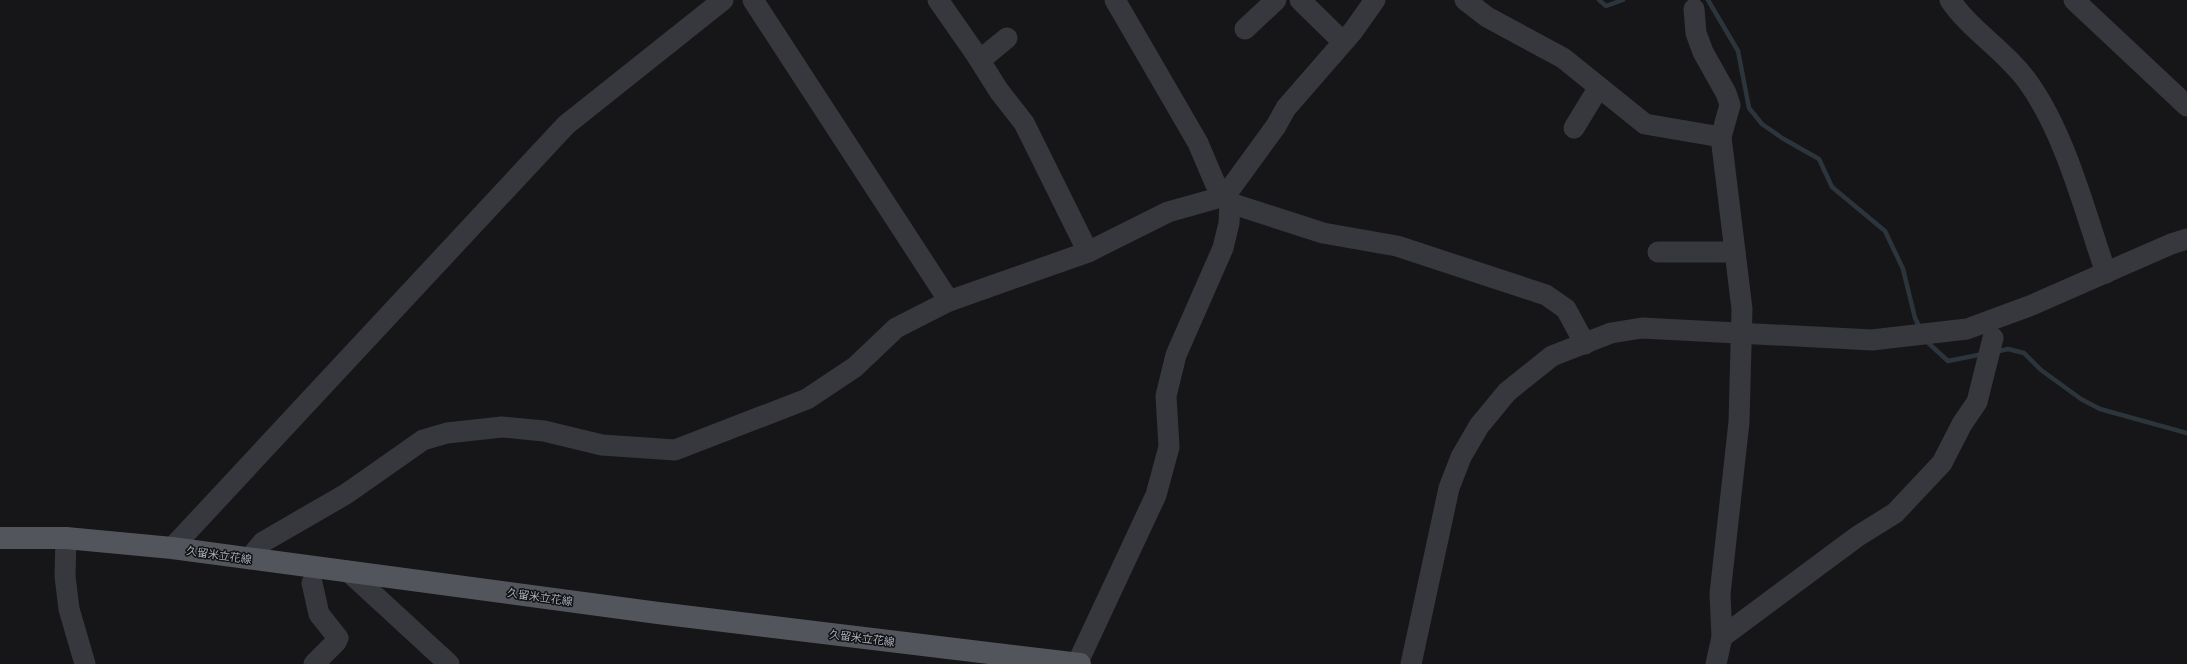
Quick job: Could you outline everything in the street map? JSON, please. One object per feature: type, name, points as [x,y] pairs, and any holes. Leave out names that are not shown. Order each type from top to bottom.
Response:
[{"type":"main road","name":"久留米立花線","points":[[0,538],[66,538],[172,548],[658,613],[1070,663]]},
{"type":"street","points":[[172,548],[566,125],[723,0]]},
{"type":"street","points":[[753,0],[949,301]]},
{"type":"street","points":[[938,0],[980,60],[999,91],[1028,130],[1088,252]]},
{"type":"street","points":[[1070,663],[1156,495],[1169,447],[1166,396],[1176,355],[1223,248],[1229,223],[1228,200],[1215,183],[1198,142],[1115,0]]},
{"type":"street","points":[[1245,29],[1276,0]]},
{"type":"street","points":[[1300,0],[1343,42]]},
{"type":"street","points":[[1228,200],[1286,108],[1343,42],[1375,0]]},
{"type":"street","points":[[1465,0],[1487,17],[1563,58],[1645,124],[1721,137]]},
{"type":"street","points":[[1950,0],[2026,80],[2046,108],[2064,153],[2106,273]]},
{"type":"street","points":[[2074,0],[2187,106]]},
{"type":"street","points":[[1694,9],[1696,33],[1703,52],[1726,93],[1730,105],[1721,137],[1742,309],[1738,422],[1720,594],[1722,638],[1716,664]]},
{"type":"street","points":[[980,60],[1007,38]]},
{"type":"street","points":[[1574,128],[1599,87]]},
{"type":"street","points":[[249,559],[263,542],[346,494],[423,440],[447,432],[502,427],[544,431],[602,445],[675,450],[807,399],[855,367],[896,328],[949,301],[1088,252],[1168,212],[1228,200],[1323,233],[1397,246],[1546,295],[1566,309],[1585,344]]},
{"type":"street","points":[[1410,664],[1449,488],[1461,457],[1479,426],[1507,392],[1552,356],[1611,333],[1642,328],[1742,332],[1872,340],[1967,329],[2032,305],[2171,244],[2187,239]]},
{"type":"street","points":[[1658,252],[1735,252]]},
{"type":"street","points":[[1722,638],[1858,536],[1895,513],[1942,463],[1962,424],[1977,402],[1993,338]]},
{"type":"street","points":[[66,538],[65,576],[69,609],[85,664]]},
{"type":"street","points":[[348,571],[449,664]]},
{"type":"street","points":[[312,583],[319,614],[338,638],[336,642],[314,664]]},
{"type":"waterway","points":[[1599,0],[1606,6],[1623,0]]},
{"type":"waterway","points":[[1708,0],[1738,51],[1749,108],[1762,124],[1782,138],[1819,159],[1832,187],[1885,231],[1903,269],[1915,318],[1920,328]]},
{"type":"waterway","points":[[1925,340],[1948,361],[1983,354]]},
{"type":"waterway","points":[[1995,352],[2008,349],[2024,353],[2041,370],[2081,399],[2100,409],[2187,433]]}]
